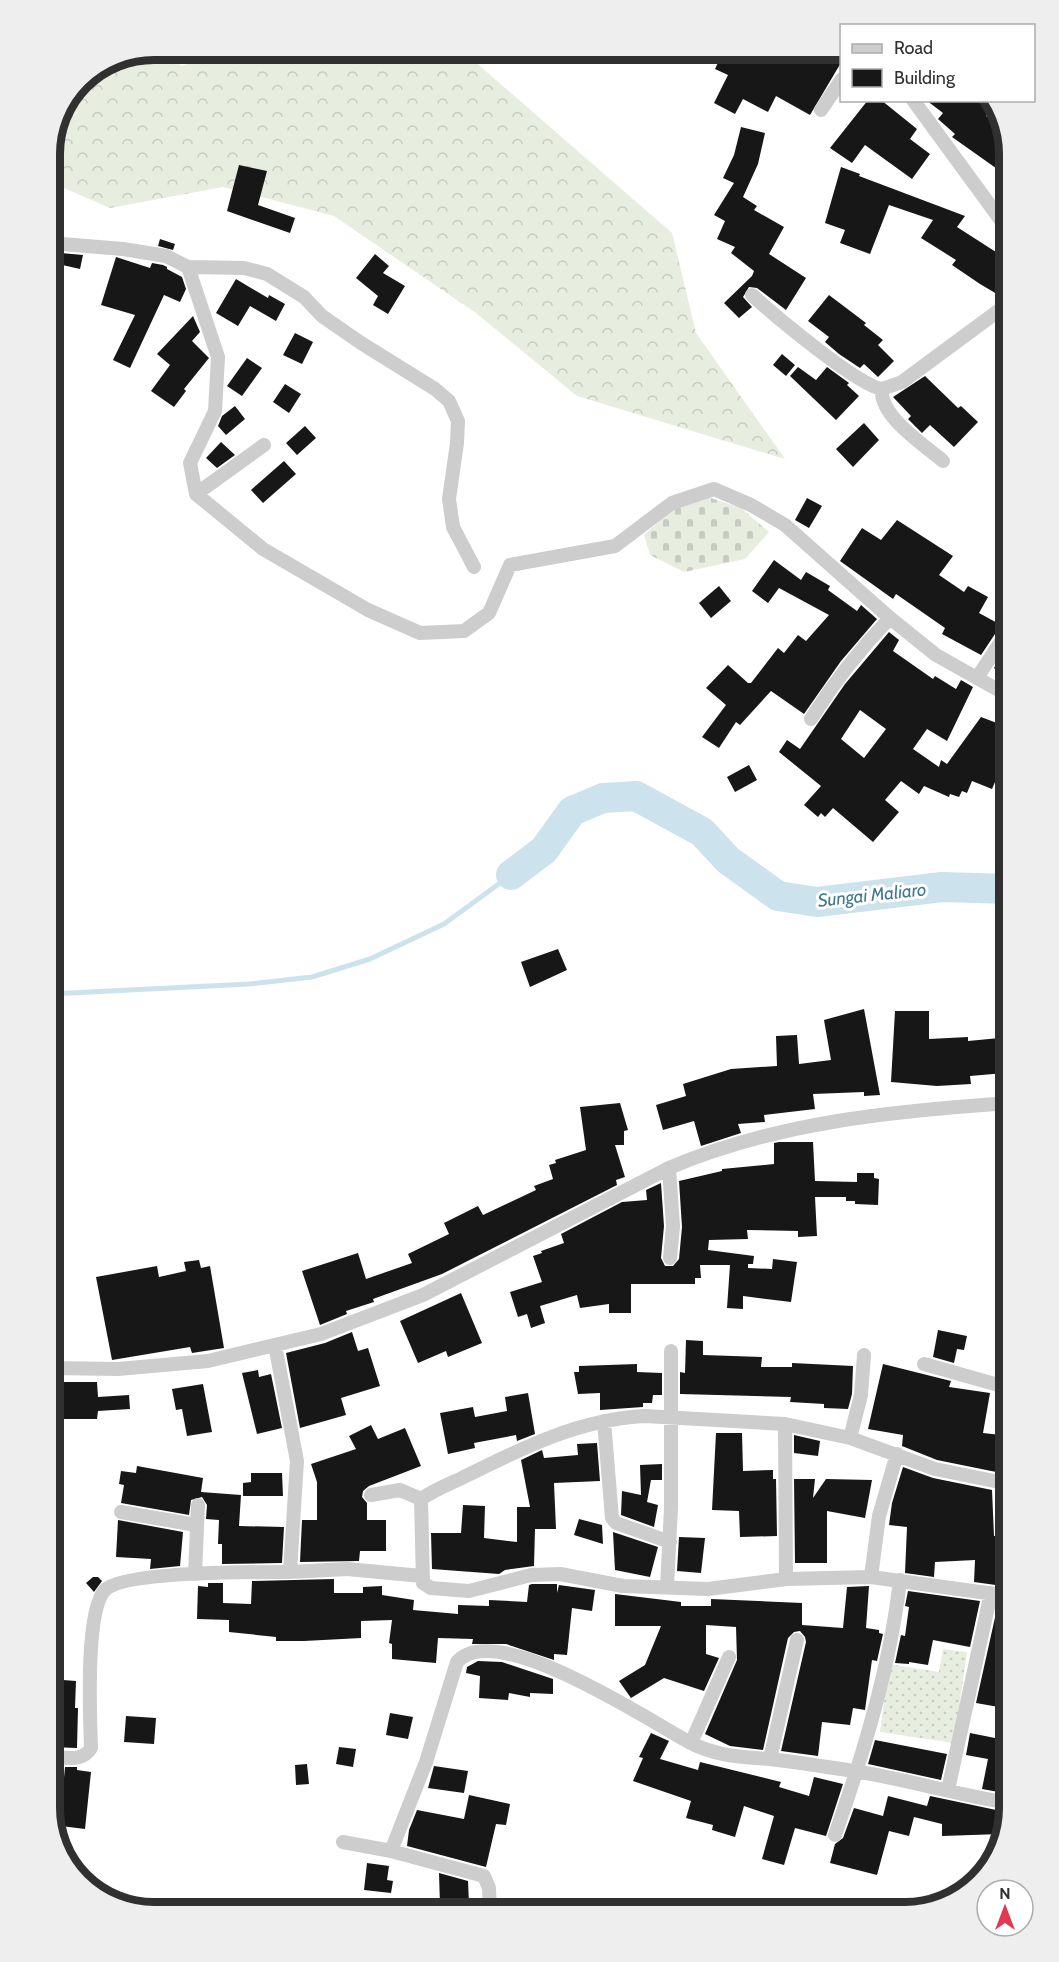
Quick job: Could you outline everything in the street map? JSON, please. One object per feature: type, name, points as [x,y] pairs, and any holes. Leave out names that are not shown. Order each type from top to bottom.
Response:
[{"type":"street","points":[[821,110],[840,82]]},
{"type":"street","points":[[914,102],[999,218]]},
{"type":"street","points":[[60,244],[123,249],[166,256],[188,267],[244,268],[282,281],[341,330],[416,375],[449,400],[458,421],[451,476],[450,508],[453,527],[474,567]]},
{"type":"street","points":[[188,267],[218,357],[215,411],[190,464],[196,494],[263,549],[368,610],[420,633],[464,631],[489,613],[510,565],[615,546],[672,503],[714,489],[750,505],[785,525],[890,618],[936,655],[999,690]]},
{"type":"street","points":[[752,295],[786,325],[866,383],[882,389],[902,382],[999,311]]},
{"type":"street","points":[[882,389],[881,399],[887,411],[943,461]]},
{"type":"street","points":[[196,494],[264,445]]},
{"type":"street","points":[[811,719],[830,689],[864,645],[890,618]]},
{"type":"street","points":[[977,678],[999,645]]},
{"type":"street","points":[[60,1368],[118,1369],[208,1361],[321,1334],[423,1295],[669,1168],[708,1152],[823,1123],[897,1111],[999,1104]]},
{"type":"street","points":[[669,1168],[673,1226],[670,1258]]},
{"type":"street","points":[[275,1345],[297,1461],[290,1572]]},
{"type":"street","points":[[667,1587],[671,1351]]},
{"type":"street","points":[[850,1438],[861,1395],[864,1355]]},
{"type":"street","points":[[924,1364],[999,1385]]},
{"type":"street","points":[[371,1495],[400,1490],[421,1499],[526,1447],[604,1420],[622,1417],[669,1417],[785,1424],[850,1438],[935,1469],[999,1482]]},
{"type":"street","points":[[604,1420],[612,1518],[616,1524],[669,1542]]},
{"type":"street","points":[[785,1424],[786,1579]]},
{"type":"street","points":[[871,1577],[879,1516],[897,1454]]},
{"type":"street","points":[[421,1499],[422,1576],[423,1583],[431,1588],[469,1591],[531,1575],[560,1574],[624,1586],[708,1589],[786,1579],[871,1577],[999,1594]]},
{"type":"street","points":[[195,1574],[198,1505]]},
{"type":"street","points":[[121,1512],[196,1525]]},
{"type":"street","points":[[60,1757],[79,1758],[87,1755],[90,1748],[93,1629],[98,1601],[105,1590],[116,1583],[195,1574],[347,1569],[422,1576]]},
{"type":"street","points":[[835,1835],[857,1772],[889,1650],[900,1580]]},
{"type":"street","points":[[948,1790],[991,1593]]},
{"type":"street","points":[[770,1759],[797,1640]]},
{"type":"street","points":[[391,1851],[442,1715],[457,1662],[463,1655],[478,1649],[495,1650],[571,1676],[691,1743],[725,1755],[857,1772],[999,1801]]},
{"type":"street","points":[[691,1743],[729,1657]]},
{"type":"street","points":[[344,1842],[391,1851],[484,1876],[489,1888],[490,1902]]},
{"type":"green space","points":[[174,60],[182,66],[197,60],[473,60],[672,233],[696,333],[785,459],[577,396],[476,313],[334,216],[223,187],[110,208],[60,186],[60,148],[63,130],[79,97],[92,83],[107,73],[136,62]]},
{"type":"green space","points":[[705,496],[741,508],[769,532],[745,559],[684,572],[650,555],[644,535],[677,506]]},
{"type":"green space","points":[[943,1649],[967,1652],[954,1743],[880,1732],[889,1664],[939,1672]]},
{"type":"building","points":[[719,60],[840,60],[840,64],[810,115],[776,96],[768,112],[743,99],[735,114],[714,103],[728,75],[715,69]]},
{"type":"building","points":[[866,102],[883,102],[917,129],[910,139],[930,154],[912,179],[865,145],[852,163],[830,148]]},
{"type":"building","points":[[929,102],[983,102],[989,112],[986,116],[993,121],[997,136],[999,170],[952,137],[955,134],[938,119],[943,113]]},
{"type":"building","points":[[741,127],[765,133],[758,164],[743,197],[757,206],[754,210],[784,227],[769,254],[806,278],[786,310],[757,288],[749,287],[743,297],[752,307],[739,318],[724,303],[752,276],[754,271],[731,253],[735,247],[717,239],[725,221],[714,215],[734,183],[723,178],[734,155]]},
{"type":"building","points":[[239,165],[267,171],[258,205],[295,218],[290,233],[227,211]]},
{"type":"building","points":[[841,167],[965,216],[957,227],[999,254],[999,295],[952,265],[956,260],[921,238],[933,220],[889,205],[870,254],[840,243],[845,230],[825,223]]},
{"type":"building","points":[[160,239],[175,244],[173,250],[158,246]]},
{"type":"building","points":[[61,253],[83,255],[80,269],[60,264]]},
{"type":"building","points":[[375,254],[389,266],[383,273],[405,286],[388,314],[373,305],[378,296],[356,278]]},
{"type":"building","points":[[116,257],[150,268],[152,263],[163,265],[182,277],[186,289],[180,302],[164,295],[130,368],[113,360],[135,315],[101,305]]},
{"type":"building","points":[[236,279],[268,298],[269,295],[285,304],[276,321],[250,306],[238,326],[216,313]]},
{"type":"building","points":[[829,295],[866,323],[864,325],[883,340],[878,345],[894,361],[878,377],[864,364],[860,368],[839,354],[825,342],[829,337],[808,321]]},
{"type":"building","points":[[193,316],[200,332],[192,341],[209,358],[184,389],[186,391],[174,407],[151,391],[170,365],[157,354]]},
{"type":"building","points":[[295,333],[313,342],[302,364],[283,355]]},
{"type":"building","points":[[782,354],[795,365],[786,376],[773,365]]},
{"type":"building","points":[[247,358],[262,368],[242,396],[227,386]]},
{"type":"building","points":[[798,367],[816,380],[827,367],[849,383],[847,385],[859,396],[836,420],[790,376]]},
{"type":"building","points":[[925,376],[958,408],[961,406],[978,422],[954,447],[930,425],[922,433],[908,419],[911,416],[893,397]]},
{"type":"building","points":[[285,384],[301,394],[289,413],[273,402]]},
{"type":"building","points":[[235,406],[245,419],[226,435],[218,426],[222,416]]},
{"type":"building","points":[[864,423],[879,440],[853,467],[836,449]]},
{"type":"building","points":[[305,426],[316,438],[297,455],[286,443]]},
{"type":"building","points":[[221,442],[235,455],[217,468],[206,458]]},
{"type":"building","points":[[284,461],[296,474],[263,503],[251,490]]},
{"type":"building","points":[[807,498],[822,506],[809,528],[795,520]]},
{"type":"building","points":[[897,520],[953,556],[939,575],[964,592],[968,586],[988,597],[979,613],[999,624],[999,628],[981,655],[942,634],[945,628],[896,594],[893,599],[840,561],[862,528],[881,540]]},
{"type":"building","points":[[774,560],[801,580],[806,572],[830,586],[828,590],[857,611],[861,605],[877,619],[841,661],[804,714],[771,691],[740,725],[736,722],[719,748],[702,737],[726,705],[706,688],[728,665],[748,683],[751,683],[778,648],[784,653],[798,635],[806,641],[829,615],[779,588],[768,603],[752,591]]},
{"type":"building","points":[[719,586],[731,601],[711,618],[699,603]]},
{"type":"building","points":[[889,632],[899,640],[893,651],[933,679],[935,676],[956,689],[961,680],[973,687],[947,741],[927,729],[913,749],[939,767],[941,760],[947,764],[981,717],[999,724],[999,773],[992,789],[972,781],[967,793],[962,791],[959,797],[950,794],[949,797],[924,786],[919,794],[901,781],[885,800],[899,812],[873,842],[833,808],[825,817],[821,813],[818,817],[804,805],[821,786],[779,752],[787,740],[800,749],[845,684]],"holes":[[[860,710],[886,729],[864,758],[841,739]]]},
{"type":"building","points":[[999,660],[999,671],[994,668]]},
{"type":"building","points":[[749,765],[757,780],[735,792],[727,777]]},
{"type":"building","points":[[558,949],[567,970],[530,987],[521,962]]},
{"type":"building","points":[[864,1009],[880,1095],[864,1096],[864,1092],[813,1094],[815,1109],[764,1115],[765,1122],[738,1124],[741,1133],[701,1146],[694,1121],[663,1130],[656,1105],[686,1096],[683,1084],[731,1069],[777,1066],[776,1036],[797,1035],[799,1064],[831,1060],[824,1020]]},
{"type":"building","points":[[895,1011],[929,1011],[929,1039],[968,1037],[968,1041],[999,1038],[999,1074],[970,1076],[971,1084],[937,1086],[891,1082]]},
{"type":"building","points":[[620,1103],[628,1130],[624,1131],[624,1145],[615,1145],[625,1177],[616,1180],[617,1185],[442,1274],[373,1299],[374,1302],[346,1311],[347,1314],[320,1325],[302,1271],[358,1253],[366,1279],[412,1263],[408,1254],[449,1234],[444,1223],[478,1206],[483,1215],[536,1190],[534,1186],[553,1179],[549,1165],[556,1163],[555,1160],[586,1150],[580,1107]]},
{"type":"building","points":[[813,1142],[815,1181],[857,1182],[857,1173],[874,1173],[874,1178],[879,1179],[878,1205],[855,1204],[855,1201],[846,1201],[846,1197],[815,1197],[817,1236],[798,1237],[798,1231],[747,1230],[748,1239],[709,1240],[708,1250],[754,1256],[753,1264],[748,1264],[748,1268],[772,1269],[773,1259],[797,1262],[791,1302],[743,1296],[743,1309],[727,1308],[730,1265],[700,1265],[701,1278],[695,1278],[695,1284],[631,1284],[631,1313],[609,1313],[609,1304],[580,1308],[577,1295],[540,1306],[545,1323],[531,1328],[527,1314],[518,1317],[510,1292],[542,1282],[533,1256],[564,1243],[561,1234],[622,1202],[647,1200],[646,1190],[661,1183],[664,1226],[661,1258],[665,1266],[673,1266],[679,1259],[682,1227],[679,1181],[722,1171],[722,1169],[774,1164],[774,1143]]},
{"type":"building","points":[[199,1260],[201,1268],[210,1266],[224,1348],[192,1353],[190,1347],[112,1360],[96,1277],[157,1266],[159,1277],[186,1271],[184,1262]]},
{"type":"building","points":[[461,1293],[482,1343],[448,1357],[446,1351],[418,1363],[400,1321]]},
{"type":"building","points":[[938,1330],[967,1336],[964,1350],[957,1349],[954,1363],[933,1357]]},
{"type":"building","points":[[352,1332],[358,1351],[368,1348],[380,1386],[341,1398],[346,1415],[300,1428],[286,1353],[325,1343]]},
{"type":"building","points":[[686,1340],[703,1341],[703,1355],[762,1357],[761,1367],[792,1367],[792,1363],[853,1366],[852,1394],[848,1409],[824,1408],[824,1404],[790,1402],[791,1397],[680,1394],[680,1372],[685,1373]]},
{"type":"building","points":[[637,1364],[637,1372],[662,1373],[662,1395],[653,1395],[652,1403],[643,1403],[643,1407],[600,1410],[600,1393],[578,1394],[574,1372],[579,1372],[579,1366]]},
{"type":"building","points":[[883,1364],[951,1381],[949,1387],[990,1393],[983,1433],[999,1435],[999,1473],[937,1460],[902,1446],[903,1435],[868,1429]]},
{"type":"building","points":[[258,1370],[259,1377],[271,1374],[282,1428],[257,1434],[242,1373]]},
{"type":"building","points":[[60,1382],[97,1382],[98,1397],[129,1395],[130,1409],[98,1411],[97,1419],[60,1419]]},
{"type":"building","points":[[203,1384],[212,1432],[187,1436],[182,1409],[176,1410],[172,1389]]},
{"type":"building","points":[[528,1393],[535,1434],[517,1441],[516,1435],[474,1443],[475,1448],[448,1454],[440,1413],[473,1407],[475,1417],[507,1411],[505,1397]]},
{"type":"building","points":[[371,1425],[378,1439],[405,1428],[421,1466],[369,1486],[363,1491],[362,1497],[367,1503],[367,1520],[386,1520],[386,1551],[360,1551],[359,1561],[300,1562],[302,1520],[317,1520],[317,1482],[311,1464],[356,1449],[349,1436]]},
{"type":"building","points":[[716,1433],[742,1433],[743,1471],[773,1470],[773,1479],[776,1479],[777,1536],[740,1537],[739,1511],[712,1510]]},
{"type":"building","points":[[794,1435],[820,1441],[818,1456],[794,1453]]},
{"type":"building","points":[[597,1443],[600,1481],[554,1483],[556,1529],[535,1529],[534,1566],[505,1570],[499,1574],[432,1569],[431,1533],[461,1533],[463,1505],[485,1506],[484,1538],[517,1542],[517,1507],[530,1507],[521,1460],[542,1450],[544,1458],[578,1455],[577,1444]]},
{"type":"building","points":[[662,1464],[662,1480],[651,1480],[647,1502],[658,1505],[654,1527],[621,1515],[622,1491],[641,1495],[640,1465]]},
{"type":"building","points":[[137,1466],[203,1478],[201,1492],[241,1495],[239,1526],[284,1527],[282,1563],[222,1564],[222,1544],[218,1544],[219,1520],[206,1519],[207,1505],[202,1497],[191,1500],[189,1515],[121,1503],[124,1485],[119,1484],[121,1471],[136,1473]]},
{"type":"building","points":[[903,1467],[933,1478],[992,1490],[994,1536],[999,1536],[999,1585],[974,1582],[975,1560],[935,1562],[934,1577],[905,1573],[907,1527],[889,1525],[892,1503]]},
{"type":"building","points":[[251,1473],[282,1473],[283,1496],[243,1496],[243,1483],[251,1482]]},
{"type":"building","points":[[794,1479],[815,1479],[813,1498],[826,1479],[872,1480],[865,1518],[827,1511],[827,1563],[795,1563]]},
{"type":"building","points":[[579,1519],[602,1525],[603,1544],[574,1535]]},
{"type":"building","points":[[118,1520],[183,1532],[180,1566],[150,1569],[151,1559],[116,1557]]},
{"type":"building","points":[[613,1532],[658,1547],[650,1577],[615,1570]]},
{"type":"building","points":[[679,1537],[705,1538],[701,1573],[677,1571]]},
{"type":"building","points":[[93,1577],[98,1577],[102,1581],[94,1592],[86,1583]]},
{"type":"building","points":[[334,1579],[334,1593],[363,1593],[363,1587],[382,1586],[382,1595],[414,1600],[413,1610],[458,1614],[458,1605],[489,1606],[489,1600],[527,1602],[529,1585],[532,1584],[557,1584],[557,1593],[559,1585],[595,1590],[592,1611],[572,1608],[567,1655],[554,1654],[554,1660],[506,1644],[472,1644],[473,1639],[438,1638],[436,1663],[392,1659],[392,1644],[389,1643],[392,1620],[361,1621],[361,1638],[276,1641],[276,1637],[229,1632],[229,1620],[197,1619],[198,1586],[208,1587],[208,1583],[223,1583],[223,1603],[251,1604],[252,1581]]},
{"type":"building","points":[[869,1586],[866,1628],[879,1630],[879,1633],[883,1634],[877,1661],[872,1660],[865,1710],[853,1708],[850,1725],[822,1722],[818,1756],[781,1751],[806,1642],[800,1631],[794,1632],[788,1638],[763,1750],[730,1746],[705,1734],[737,1660],[736,1627],[706,1625],[706,1654],[719,1658],[704,1691],[664,1678],[631,1698],[619,1681],[645,1665],[661,1626],[615,1626],[615,1594],[681,1602],[681,1606],[711,1606],[711,1599],[802,1603],[802,1625],[843,1628],[847,1587]]},
{"type":"building","points":[[908,1591],[980,1601],[970,1647],[933,1640],[928,1665],[909,1662],[909,1664],[895,1663],[901,1635],[905,1636],[909,1607],[905,1606]]},
{"type":"building","points":[[998,1604],[999,1604],[999,1707],[976,1703]]},
{"type":"building","points":[[478,1661],[502,1662],[553,1679],[553,1694],[530,1693],[530,1697],[509,1693],[508,1700],[479,1698],[480,1676],[466,1673],[467,1667]]},
{"type":"building","points":[[60,1680],[76,1681],[77,1748],[60,1747]]},
{"type":"building","points":[[390,1713],[413,1717],[408,1739],[386,1735]]},
{"type":"building","points":[[126,1716],[156,1718],[154,1744],[124,1742]]},
{"type":"building","points":[[651,1733],[669,1741],[660,1759],[698,1770],[700,1762],[781,1782],[779,1787],[809,1796],[814,1777],[843,1784],[826,1836],[795,1828],[784,1865],[762,1859],[774,1816],[744,1806],[735,1837],[712,1830],[713,1825],[686,1818],[691,1801],[633,1781],[643,1758],[639,1757]]},
{"type":"building","points":[[970,1733],[999,1739],[999,1792],[982,1789],[988,1759],[966,1755]]},
{"type":"building","points":[[875,1740],[947,1754],[941,1780],[868,1764]]},
{"type":"building","points":[[339,1747],[356,1749],[353,1767],[336,1764]]},
{"type":"building","points":[[307,1764],[309,1784],[296,1785],[295,1765]]},
{"type":"building","points":[[434,1766],[468,1771],[464,1793],[428,1788]]},
{"type":"building","points":[[65,1767],[77,1767],[77,1770],[91,1772],[85,1829],[62,1826],[60,1808],[60,1799],[62,1799]]},
{"type":"building","points":[[469,1795],[510,1804],[506,1825],[496,1824],[486,1867],[407,1846],[409,1830],[417,1810],[464,1819]]},
{"type":"building","points":[[888,1796],[927,1806],[930,1796],[999,1811],[995,1834],[942,1836],[942,1824],[914,1817],[909,1836],[889,1831],[877,1875],[830,1863],[835,1844],[843,1838],[854,1808],[883,1816]]},
{"type":"building","points":[[367,1863],[389,1866],[387,1880],[393,1881],[391,1893],[364,1890]]},
{"type":"building","points":[[439,1873],[468,1881],[469,1902],[440,1902]]},
{"type":"waterway","name":"Sungai Maliaro","points":[[511,875],[544,850],[572,811],[603,798],[636,796],[702,832],[728,860],[778,896],[817,902],[942,887],[999,889]]},
{"type":"waterway","points":[[60,993],[249,984],[312,977],[370,959],[444,924],[511,875]]}]
